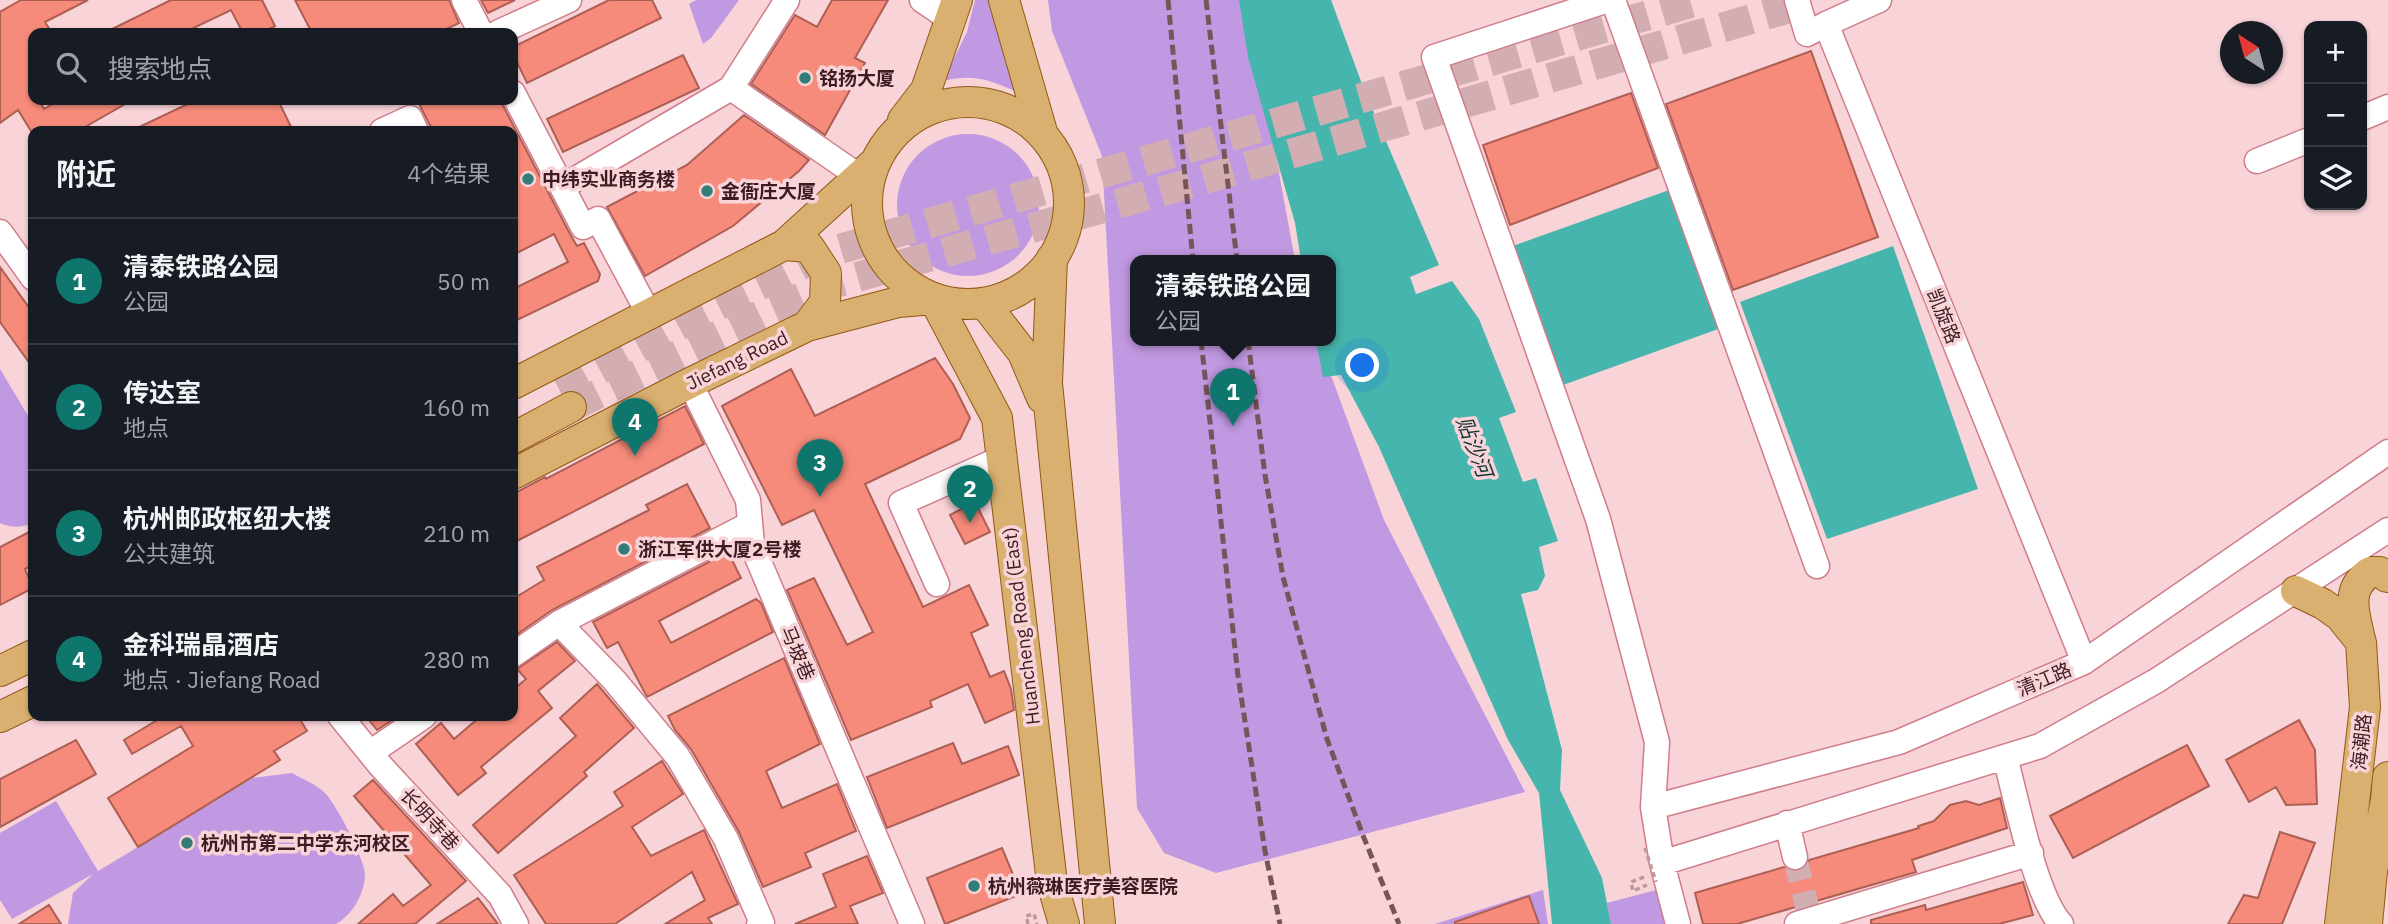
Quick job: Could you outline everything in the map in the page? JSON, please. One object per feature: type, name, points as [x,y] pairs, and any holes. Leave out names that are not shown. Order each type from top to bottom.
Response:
[{"type":"main road","points":[[866,170],[869,229],[883,260],[905,284],[934,299],[968,304],[984,303],[1011,295],[1034,279],[1052,258],[1066,228],[1069,202],[1066,177],[1057,153],[1042,132],[1004,0]]},
{"type":"main road","points":[[518,381],[784,245],[866,170],[926,90],[953,10]]},
{"type":"main road","points":[[891,136],[917,114],[949,103],[983,102],[1015,112],[1042,132]]},
{"type":"main road","points":[[784,245],[809,247],[827,273],[825,302],[807,326]]},
{"type":"main road","points":[[1052,258],[1047,383],[1100,924]]},
{"type":"main road","name":"Jiefang Road","points":[[518,471],[807,326],[898,302],[934,299]]},
{"type":"main road","name":"Huancheng Road (East)","points":[[934,299],[997,418],[1052,883],[1064,924]]},
{"type":"main road","points":[[984,303],[1023,353],[1038,387],[1053,439]]},
{"type":"main road","points":[[518,413],[566,399],[518,434]]},
{"type":"main road","name":"海潮路","points":[[2340,924],[2365,707],[2361,642],[2353,600],[2355,585],[2370,572],[2388,574]]},
{"type":"main road","points":[[2297,591],[2340,616],[2361,642]]},
{"type":"main road","points":[[0,671],[28,657]]},
{"type":"main road","points":[[0,717],[28,703]]},
{"type":"main road","name":"海潮路","points":[[2367,924],[2372,871],[2388,777]]},
{"type":"street","points":[[464,0],[478,28]]},
{"type":"street","points":[[508,28],[569,0]]},
{"type":"street","points":[[562,187],[731,88],[787,0]]},
{"type":"street","points":[[922,0],[953,10]]},
{"type":"street","points":[[1018,0],[1022,70]]},
{"type":"street","points":[[1678,924],[1656,866],[1653,807],[1657,742],[1598,519],[1433,57],[1611,0],[1817,566]]},
{"type":"street","points":[[1797,0],[1807,34],[1879,0]]},
{"type":"street","name":"凯旋路","points":[[1826,24],[2084,662]]},
{"type":"street","points":[[731,88],[866,170]]},
{"type":"street","points":[[518,103],[583,228],[598,219],[649,314]]},
{"type":"street","points":[[2367,116],[2388,107]]},
{"type":"street","points":[[2257,161],[2304,142]]},
{"type":"street","points":[[0,232],[28,271]]},
{"type":"street","name":"马坡巷","points":[[690,383],[748,500],[752,545],[912,924]]},
{"type":"street","name":"清江路","points":[[1653,807],[1899,742],[2084,662],[2388,452]]},
{"type":"street","points":[[937,584],[901,503],[1002,458]]},
{"type":"street","points":[[518,652],[559,623],[750,524]]},
{"type":"street","points":[[1656,866],[2040,746],[2156,681],[2388,530]]},
{"type":"street","points":[[559,623],[614,680],[678,757],[726,839],[762,923],[759,924]]},
{"type":"street","name":"长明寺巷","points":[[344,721],[500,895],[516,924]]},
{"type":"street","points":[[370,753],[417,721]]},
{"type":"street","points":[[2005,757],[2038,877],[2054,917],[2061,924]]},
{"type":"street","points":[[1787,823],[1795,857]]},
{"type":"street","points":[[1807,920],[2031,853]]},
{"type":"path","points":[[1656,866],[1633,891],[1631,882],[1656,866]]},
{"type":"path","points":[[1028,924],[1026,916],[1034,914],[1037,924]]},
{"type":"shaded area","points":[[696,0],[739,0],[711,38],[703,44],[689,4]]},
{"type":"shaded area","points":[[975,0],[992,0],[997,31],[1015,91],[980,79],[943,81],[967,32]]},
{"type":"shaded area","points":[[1048,0],[1247,0],[1294,255],[1130,255],[1130,346],[1320,346],[1384,520],[1525,792],[1216,873],[1164,853],[1137,808],[1102,156],[1052,31]]},
{"type":"shaded area","points":[[968,134],[995,139],[1018,155],[1034,178],[1039,205],[1034,232],[1018,255],[995,271],[968,276],[941,271],[918,255],[902,232],[897,205],[902,178],[918,155],[941,139]]},
{"type":"shaded area","points":[[0,369],[28,416],[28,525],[13,527],[0,523]]},
{"type":"shaded area","points":[[292,773],[317,787],[330,799],[349,832],[364,867],[360,897],[352,910],[336,924],[68,924],[73,893],[93,874],[12,919],[0,900],[0,833],[56,801],[98,871],[253,778]]},
{"type":"shaded area","points":[[1543,890],[1548,924],[1435,924]]},
{"type":"shaded area","points":[[1656,890],[1666,924],[1611,924],[1607,903]]},
{"type":"water","name":"贴沙河","points":[[1239,0],[1331,0],[1365,92],[1439,265],[1410,277],[1416,294],[1452,281],[1479,319],[1516,412],[1499,418],[1523,482],[1536,478],[1558,541],[1539,547],[1545,576],[1538,590],[1521,594],[1562,750],[1560,790],[1602,878],[1611,924],[1552,924],[1539,793],[1508,740],[1379,447],[1341,375],[1323,377],[1317,346],[1336,346],[1336,255],[1300,255],[1295,223],[1248,57]]},
{"type":"water","points":[[1672,189],[1721,328],[1563,385],[1513,246]]},
{"type":"water","points":[[1893,246],[1978,489],[1827,539],[1740,302]]},
{"type":"building","points":[[21,0],[88,0],[45,22],[49,28],[28,28],[28,105],[42,105],[44,109],[51,105],[123,105],[87,126],[28,126],[18,110],[0,123],[0,12]]},
{"type":"building","points":[[171,0],[262,0],[275,26],[240,28],[231,10],[193,28],[114,28]]},
{"type":"building","points":[[295,0],[449,0],[459,23],[448,28],[309,28]]},
{"type":"building","points":[[481,0],[515,0],[488,13]]},
{"type":"building","points":[[609,0],[652,0],[661,18],[527,83],[518,64],[518,45]]},
{"type":"building","name":"铭扬大厦","points":[[832,0],[888,0],[855,58],[865,63],[825,135],[751,84],[795,15],[817,27]]},
{"type":"building","points":[[1811,51],[1878,237],[1733,290],[1666,104]]},
{"type":"building","points":[[683,55],[699,88],[563,152],[547,119]]},
{"type":"building","points":[[1631,93],[1658,168],[1510,225],[1483,145]]},
{"type":"building","points":[[186,105],[280,105],[291,126],[141,126]]},
{"type":"building","points":[[420,105],[503,105],[514,126],[430,126]]},
{"type":"building","name":"金衙庄大厦","points":[[744,115],[809,160],[733,226],[645,276],[607,207],[687,165]]},
{"type":"building","points":[[518,134],[577,246],[584,243],[600,274],[598,281],[518,320],[518,287],[568,262],[554,234],[518,252]]},
{"type":"building","points":[[0,267],[28,306],[28,361],[0,322]]},
{"type":"building","points":[[935,358],[953,384],[970,418],[960,439],[865,484],[923,607],[969,585],[988,625],[971,633],[990,677],[1004,671],[1011,689],[1014,710],[985,723],[968,684],[930,701],[932,707],[851,740],[787,590],[814,578],[847,645],[873,632],[814,510],[782,525],[722,406],[791,369],[815,416]]},
{"type":"building","points":[[685,406],[704,444],[518,540],[518,491],[545,477],[546,479]]},
{"type":"building","name":"浙江军供大厦2号楼","points":[[687,484],[710,528],[552,610],[518,634],[518,596],[544,580],[537,567],[649,510],[646,505]]},
{"type":"building","points":[[975,502],[990,532],[965,544],[950,515]]},
{"type":"building","points":[[28,533],[28,568],[25,569],[28,591],[0,605],[0,547]]},
{"type":"building","points":[[728,552],[741,578],[659,621],[671,643],[756,599],[761,603],[773,632],[647,697],[618,642],[607,648],[593,622]]},
{"type":"building","points":[[557,642],[575,661],[538,691],[552,708],[481,767],[486,773],[458,795],[416,744],[441,723],[454,739],[475,721],[518,721],[518,686],[526,679],[518,668]]},
{"type":"building","points":[[784,658],[820,744],[766,771],[782,808],[837,784],[856,831],[805,853],[811,867],[763,887],[739,832],[691,749],[675,730],[668,716]]},
{"type":"building","points":[[597,684],[634,728],[584,772],[587,776],[498,853],[473,825],[576,736],[560,718]]},
{"type":"building","points":[[2299,720],[2315,750],[2317,804],[2286,805],[2276,787],[2249,802],[2226,760]]},
{"type":"building","points":[[156,721],[301,721],[307,731],[274,751],[280,760],[138,847],[108,798],[193,746],[181,726],[132,754],[124,740]]},
{"type":"building","points":[[370,721],[390,721],[377,730]]},
{"type":"building","points":[[76,740],[96,774],[0,827],[0,779]]},
{"type":"building","points":[[953,743],[962,764],[1008,746],[1019,775],[887,828],[867,777]]},
{"type":"building","points":[[2187,745],[2209,786],[2073,858],[2050,816]]},
{"type":"building","points":[[662,761],[683,794],[632,827],[651,856],[704,830],[738,904],[708,918],[712,924],[665,924],[705,900],[692,872],[615,924],[546,924],[514,875],[623,806],[614,792]]},
{"type":"building","points":[[373,780],[466,881],[415,924],[358,924],[393,894],[403,906],[431,885],[354,796]]},
{"type":"building","points":[[2000,798],[2007,828],[1912,860],[1916,872],[1737,924],[1703,924],[1695,893],[1784,867],[1799,871],[1806,867],[1809,860],[1919,828],[1918,826],[1934,821],[1950,805],[1966,801],[1979,805]]},
{"type":"building","points":[[2280,832],[2315,843],[2282,924],[2228,924],[2244,895],[2258,898]]},
{"type":"building","name":"杭州薇琳医疗美容医院","points":[[1002,848],[1021,894],[945,924],[927,878]]},
{"type":"building","points":[[867,856],[883,893],[850,906],[858,924],[795,924],[836,907],[823,874]]},
{"type":"building","points":[[2023,882],[2033,915],[1999,924],[1871,924],[1871,920],[1925,905],[1926,910]]},
{"type":"building","points":[[1529,896],[1539,924],[1455,924],[1455,922]]},
{"type":"building","points":[[478,898],[498,924],[437,924]]},
{"type":"building","points":[[49,905],[61,924],[19,924]]},
{"type":"tunnel","points":[[560,391],[703,313],[826,253],[1701,0]]},
{"type":"tunnel","points":[[571,407],[762,314],[832,284],[1174,188],[1796,6],[1807,0]]},
{"type":"tunnel","points":[[1795,857],[1808,911]]},
{"type":"railway","points":[[1168,0],[1193,255]]},
{"type":"railway","points":[[1206,0],[1236,255]]},
{"type":"railway","points":[[1202,346],[1238,676],[1265,851],[1280,924]]},
{"type":"railway","points":[[1249,346],[1265,475],[1283,577],[1327,739],[1399,924]]},
{"type":"place","name":"铭扬大厦","points":[[805,78]]},
{"type":"place","name":"中纬实业商务楼","points":[[528,179]]},
{"type":"place","name":"金衙庄大厦","points":[[707,191]]},
{"type":"place","name":"清泰铁路公园","points":[[1233,426]]},
{"type":"place","name":"金科瑞晶酒店","points":[[635,456]]},
{"type":"place","name":"杭州邮政枢纽大楼","points":[[820,497]]},
{"type":"place","name":"传达室","points":[[970,523]]},
{"type":"place","name":"浙江军供大厦2号楼","points":[[624,549]]},
{"type":"place","name":"杭州市第二中学东河校区","points":[[187,843]]},
{"type":"place","name":"杭州薇琳医疗美容医院","points":[[974,886]]}]
